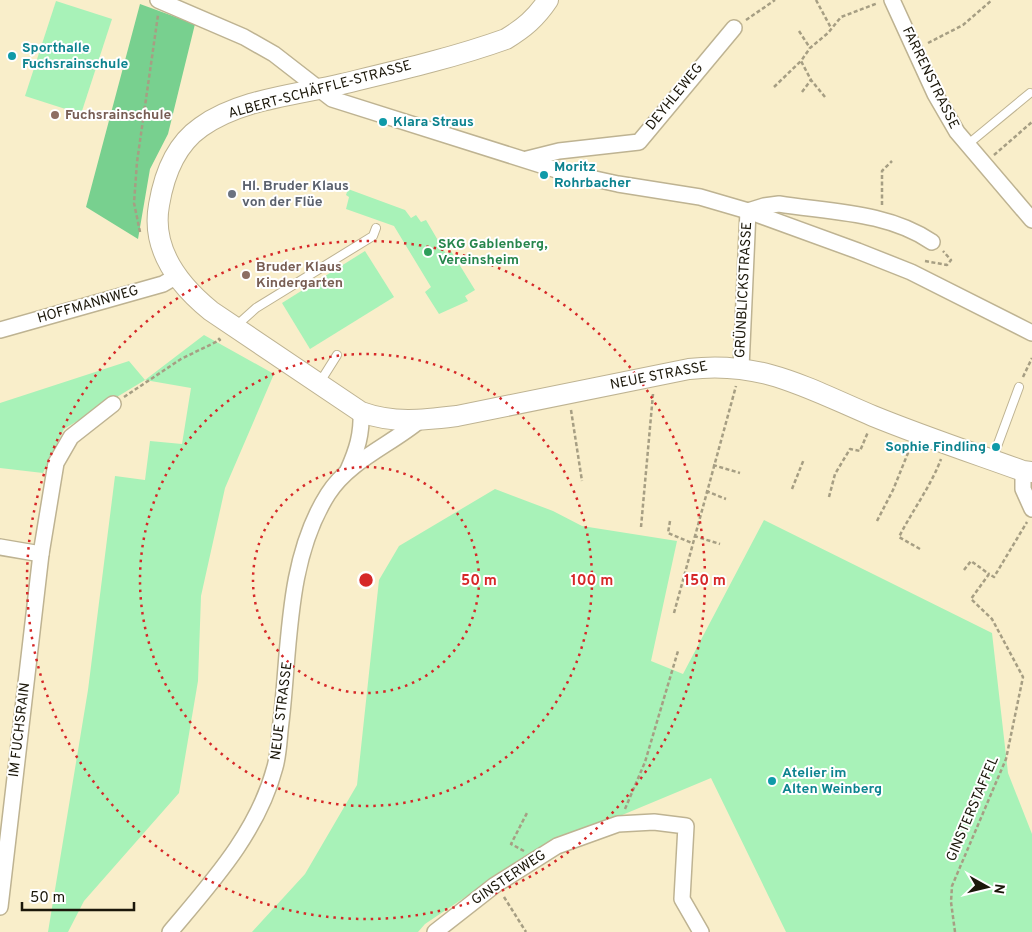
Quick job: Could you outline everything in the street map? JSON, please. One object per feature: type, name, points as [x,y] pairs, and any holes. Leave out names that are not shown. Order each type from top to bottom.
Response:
[{"type":"street","points":[[159,0],[244,37],[274,54],[332,99],[527,159],[563,172],[618,184],[700,197],[748,212],[911,272],[1032,333]]},
{"type":"street","name":"ALBERT-SCHÄFFLE-STRASSE","points":[[419,421],[379,418],[361,412],[234,327],[192,296],[175,276],[164,256],[157,214],[169,166],[183,144],[200,128],[220,116],[243,107],[320,89],[506,39],[525,28],[539,14],[548,0]]},
{"type":"street","name":"FARRENSTRASSE","points":[[892,0],[947,117],[967,145],[1032,220]]},
{"type":"street","name":"DEYHLEWEG","points":[[527,159],[559,151],[639,142],[734,28]]},
{"type":"street","points":[[748,212],[764,206],[778,204],[882,219],[910,228],[932,242]]},
{"type":"street","name":"GRÜNBLICKSTRASSE","points":[[741,368],[748,212]]},
{"type":"street","name":"HOFFMANNWEG","points":[[0,330],[163,284],[175,276]]},
{"type":"street","name":"NEUE STRASSE","points":[[347,471],[419,421],[483,412],[655,376],[715,366],[760,371],[801,385],[946,444],[1027,471]]},
{"type":"street","name":"IM FUCHSRAIN","points":[[0,907],[40,554],[56,463],[71,436],[113,404]]},
{"type":"street","name":"NEUE STRASSE","points":[[170,932],[220,872],[257,818],[275,767],[299,564],[319,510],[329,492],[347,471],[358,449],[362,427],[361,412]]},
{"type":"street","points":[[1027,471],[1023,489],[1032,509]]},
{"type":"street","points":[[0,547],[40,554]]},
{"type":"street","name":"GINSTERWEG","points":[[435,932],[496,884],[557,846],[618,824],[654,822],[686,826],[682,899],[700,932]]},
{"type":"lane","points":[[967,145],[1030,94]]},
{"type":"lane","points":[[234,327],[256,308],[374,236],[376,228]]},
{"type":"lane","points":[[319,384],[338,355]]},
{"type":"lane","points":[[992,460],[1019,387]]},
{"type":"path","points":[[134,203],[137,162],[159,0]]},
{"type":"path","points":[[734,28],[776,0]]},
{"type":"path","points":[[816,0],[832,28]]},
{"type":"path","points":[[774,87],[801,61],[810,48],[841,17],[886,0]]},
{"type":"path","points":[[915,49],[963,25],[992,0]]},
{"type":"path","points":[[799,31],[810,48]]},
{"type":"path","points":[[801,61],[811,80],[825,97]]},
{"type":"path","points":[[802,92],[811,80]]},
{"type":"path","points":[[984,164],[1032,122]]},
{"type":"path","points":[[882,219],[882,171],[892,161]]},
{"type":"path","points":[[113,404],[181,359],[220,340],[215,336]]},
{"type":"path","points":[[1019,387],[1032,358]]},
{"type":"path","points":[[674,612],[741,368]]},
{"type":"path","points":[[641,527],[655,376]]},
{"type":"path","points":[[568,394],[582,481]]},
{"type":"path","points":[[829,497],[839,466],[850,449],[860,451],[874,416]]},
{"type":"path","points":[[877,522],[893,490],[916,432]]},
{"type":"path","points":[[920,549],[899,537],[919,499],[935,476],[946,444]]},
{"type":"path","points":[[792,489],[804,459]]},
{"type":"path","points":[[713,465],[740,473]]},
{"type":"path","points":[[706,490],[726,498]]},
{"type":"path","points":[[670,521],[668,533],[692,543]]},
{"type":"path","name":"GINSTERSTAFFEL","points":[[955,932],[951,902],[952,886],[956,872],[1006,759],[1023,677],[992,619],[971,599],[989,574],[994,577],[1025,525]]},
{"type":"path","points":[[694,536],[720,544]]},
{"type":"path","points":[[964,570],[971,561],[989,574]]},
{"type":"path","points":[[618,824],[645,762],[678,652]]},
{"type":"path","points":[[528,811],[511,844],[536,858]]},
{"type":"path","points":[[506,901],[526,932]]},
{"type":"green space","points":[[56,1],[112,19],[81,114],[25,96]]},
{"type":"green space","points":[[140,4],[195,24],[168,134],[150,169],[138,239],[86,207]]},
{"type":"green space","name":"SKG Gablenberg, Vereinsheim","points":[[348,189],[405,210],[411,218],[416,215],[421,222],[426,220],[446,254],[451,251],[475,290],[465,296],[468,301],[439,314],[425,292],[431,287],[394,226],[346,209],[349,197],[346,195]]},
{"type":"green space","points":[[365,251],[394,297],[310,349],[282,303]]},
{"type":"green space","points":[[204,335],[274,374],[225,488],[201,596],[198,681],[179,793],[84,901],[68,932],[48,932],[88,690],[115,476],[145,480],[150,441],[182,444],[191,388],[145,380]]},
{"type":"green space","points":[[129,361],[145,380],[64,429],[43,473],[0,468],[0,403]]},
{"type":"green space","points":[[495,489],[553,511],[582,526],[677,541],[651,661],[683,674],[764,520],[992,633],[1008,773],[1032,834],[1032,932],[786,932],[711,778],[531,853],[425,924],[418,932],[252,932],[305,874],[357,785],[379,580],[399,546]]},
{"type":"place","name":"Sporthalle Fuchsrainschule","points":[[12,56]]},
{"type":"place","name":"Fuchsrainschule","points":[[55,115]]},
{"type":"place","name":"Klara Straus","points":[[383,122]]},
{"type":"place","name":"Moritz Rohrbacher","points":[[544,175]]},
{"type":"place","name":"Hl. Bruder Klaus von der Flüe","points":[[232,194]]},
{"type":"place","name":"SKG Gablenberg, Vereinsheim","points":[[428,252]]},
{"type":"place","name":"Bruder Klaus Kindergarten","points":[[246,275]]},
{"type":"place","name":"Sophie Findling","points":[[996,447]]},
{"type":"place","name":"Atelier im Alten Weinberg","points":[[772,781]]}]
